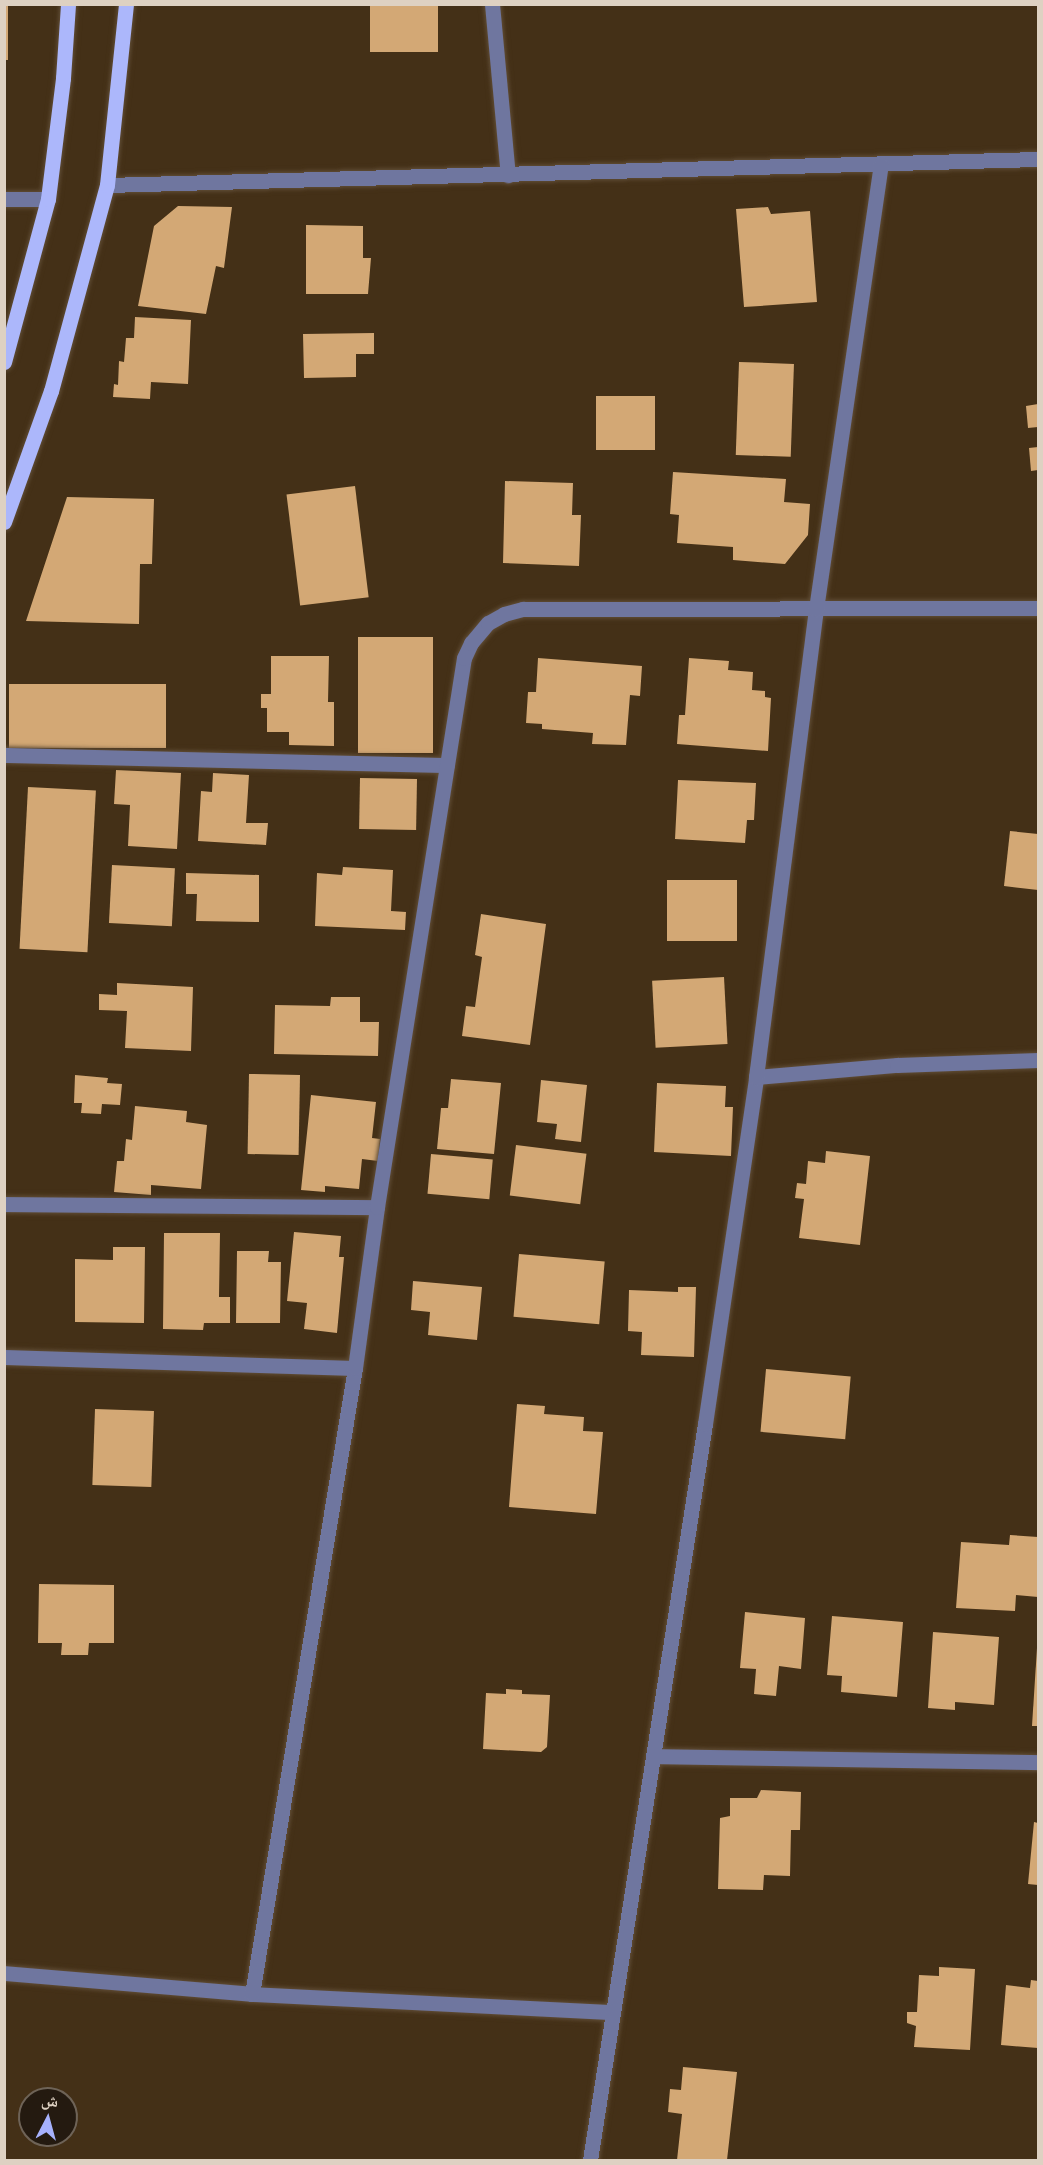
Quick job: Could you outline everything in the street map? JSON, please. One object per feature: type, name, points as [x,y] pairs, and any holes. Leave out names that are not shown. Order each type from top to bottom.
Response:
[{"type":"main road","points":[[4,362],[48,199],[63,78],[68,4]]},
{"type":"main road","points":[[4,522],[51,391],[107,184],[126,4]]},
{"type":"street","points":[[492,4],[508,176]]},
{"type":"street","points":[[107,184],[508,176],[1038,159]]},
{"type":"street","points":[[590,2160],[654,1756],[756,1077],[816,609],[881,165]]},
{"type":"street","points":[[4,199],[48,199]]},
{"type":"street","points":[[252,1994],[355,1368],[377,1207],[464,658],[478,632],[504,614],[523,609],[1038,608]]},
{"type":"street","points":[[4,755],[447,765]]},
{"type":"street","points":[[756,1077],[897,1065],[1038,1060]]},
{"type":"street","points":[[4,1204],[377,1207]]},
{"type":"street","points":[[4,1357],[355,1368]]},
{"type":"street","points":[[654,1756],[1038,1762]]},
{"type":"street","points":[[4,1973],[252,1994],[612,2012]]},
{"type":"building","points":[[4,4],[8,4],[8,60],[4,60]]},
{"type":"building","points":[[370,4],[438,4],[438,52],[370,52]]},
{"type":"building","points":[[178,206],[232,207],[224,268],[216,266],[206,314],[138,306],[154,226]]},
{"type":"building","points":[[768,207],[771,214],[810,211],[817,302],[744,307],[736,209]]},
{"type":"building","points":[[306,225],[363,226],[363,258],[371,258],[368,294],[306,294]]},
{"type":"building","points":[[135,317],[191,320],[188,384],[151,382],[150,399],[113,397],[114,384],[118,385],[119,361],[124,362],[126,338],[134,338]]},
{"type":"building","points":[[374,333],[374,354],[356,354],[356,377],[304,378],[303,334]]},
{"type":"building","points":[[739,362],[794,364],[791,457],[736,455]]},
{"type":"building","points":[[596,396],[655,396],[655,450],[596,450]]},
{"type":"building","points":[[1038,404],[1038,427],[1028,428],[1026,406]]},
{"type":"building","points":[[1038,447],[1038,470],[1031,471],[1029,448]]},
{"type":"building","points":[[673,472],[786,479],[784,502],[810,504],[808,535],[785,564],[733,560],[733,547],[677,543],[679,515],[670,514]]},
{"type":"building","points":[[505,481],[573,483],[572,515],[581,515],[579,566],[503,563]]},
{"type":"building","points":[[355,486],[369,597],[300,606],[287,494]]},
{"type":"building","points":[[67,497],[154,499],[152,564],[140,564],[139,624],[26,621]]},
{"type":"building","points":[[358,637],[433,637],[433,753],[358,753]]},
{"type":"building","points":[[271,656],[329,656],[328,702],[334,702],[334,746],[289,745],[289,732],[267,732],[267,708],[261,708],[261,694],[271,694]]},
{"type":"building","points":[[538,658],[642,666],[640,696],[630,695],[626,745],[592,744],[593,733],[542,729],[542,724],[526,723],[528,692],[536,692]]},
{"type":"building","points":[[689,658],[729,661],[728,670],[753,672],[752,690],[765,691],[765,697],[771,698],[768,751],[677,744],[679,715],[685,715]]},
{"type":"building","points":[[9,684],[166,684],[166,748],[9,748]]},
{"type":"building","points":[[116,770],[181,773],[177,849],[128,846],[130,805],[114,804]]},
{"type":"building","points":[[213,773],[249,775],[246,823],[268,823],[266,845],[198,841],[201,791],[212,792]]},
{"type":"building","points":[[360,778],[417,779],[416,830],[359,829]]},
{"type":"building","points":[[678,780],[756,783],[754,820],[747,820],[745,843],[675,839]]},
{"type":"building","points":[[28,787],[96,791],[87,952],[20,949]]},
{"type":"building","points":[[1010,831],[1038,834],[1038,890],[1004,886]]},
{"type":"building","points":[[112,865],[175,868],[172,926],[109,923]]},
{"type":"building","points":[[343,867],[393,870],[391,911],[406,912],[405,930],[315,926],[317,873],[342,875]]},
{"type":"building","points":[[186,873],[259,875],[259,922],[196,921],[197,894],[186,894]]},
{"type":"building","points":[[667,880],[737,880],[737,941],[667,941]]},
{"type":"building","points":[[481,914],[546,924],[530,1045],[462,1036],[466,1006],[475,1007],[482,957],[475,955]]},
{"type":"building","points":[[724,977],[728,1044],[656,1048],[652,981]]},
{"type":"building","points":[[117,983],[193,987],[191,1051],[125,1048],[127,1011],[99,1010],[99,994],[117,995]]},
{"type":"building","points":[[331,997],[360,997],[360,1022],[379,1022],[378,1056],[274,1054],[275,1005],[330,1006]]},
{"type":"building","points":[[249,1074],[300,1075],[299,1155],[248,1154]]},
{"type":"building","points":[[75,1075],[108,1078],[107,1083],[122,1084],[120,1105],[102,1104],[101,1114],[81,1113],[82,1103],[74,1103]]},
{"type":"building","points":[[451,1079],[501,1083],[494,1154],[437,1149],[441,1108],[448,1108]]},
{"type":"building","points":[[541,1080],[587,1085],[581,1142],[555,1139],[557,1124],[537,1122]]},
{"type":"building","points":[[657,1083],[726,1086],[725,1107],[733,1107],[731,1156],[654,1152]]},
{"type":"building","points":[[311,1095],[376,1102],[372,1138],[380,1139],[378,1161],[362,1159],[359,1189],[325,1186],[325,1192],[301,1190]]},
{"type":"building","points":[[135,1106],[187,1111],[186,1122],[207,1125],[201,1189],[151,1185],[151,1195],[114,1192],[117,1161],[124,1161],[126,1139],[132,1140]]},
{"type":"building","points":[[516,1145],[586,1154],[580,1204],[510,1196]]},
{"type":"building","points":[[826,1151],[870,1156],[860,1245],[799,1238],[804,1199],[795,1198],[797,1183],[806,1184],[808,1161],[825,1163]]},
{"type":"building","points":[[431,1154],[493,1159],[489,1199],[428,1194]]},
{"type":"building","points":[[294,1232],[341,1236],[339,1257],[344,1257],[337,1333],[304,1329],[307,1303],[287,1301]]},
{"type":"building","points":[[164,1233],[220,1233],[219,1297],[230,1297],[230,1323],[204,1323],[203,1330],[163,1329]]},
{"type":"building","points":[[113,1247],[145,1247],[144,1323],[75,1322],[75,1259],[113,1260]]},
{"type":"building","points":[[237,1251],[269,1251],[268,1262],[281,1262],[280,1323],[236,1323]]},
{"type":"building","points":[[519,1254],[605,1261],[599,1324],[514,1317]]},
{"type":"building","points":[[413,1281],[482,1287],[477,1340],[428,1335],[430,1312],[411,1310]]},
{"type":"building","points":[[678,1287],[696,1287],[694,1357],[641,1355],[642,1332],[628,1331],[629,1290],[678,1292]]},
{"type":"building","points":[[766,1369],[851,1376],[845,1439],[761,1432]]},
{"type":"building","points":[[517,1404],[545,1406],[544,1414],[584,1417],[583,1431],[603,1432],[596,1514],[509,1507]]},
{"type":"building","points":[[95,1409],[154,1411],[151,1487],[92,1485]]},
{"type":"building","points":[[1010,1535],[1038,1537],[1038,1597],[1016,1595],[1015,1611],[956,1608],[961,1542],[1009,1545]]},
{"type":"building","points":[[39,1584],[114,1585],[114,1643],[89,1643],[88,1655],[61,1655],[62,1643],[38,1643]]},
{"type":"building","points":[[745,1612],[805,1618],[801,1669],[779,1666],[776,1696],[754,1694],[756,1669],[740,1668]]},
{"type":"building","points":[[832,1616],[903,1622],[897,1697],[841,1692],[842,1676],[827,1675]]},
{"type":"building","points":[[933,1632],[999,1637],[994,1705],[955,1702],[955,1710],[928,1708]]},
{"type":"building","points":[[1037,1648],[1038,1726],[1032,1726]]},
{"type":"building","points":[[506,1689],[522,1690],[522,1694],[550,1695],[547,1747],[541,1752],[483,1749],[486,1693],[506,1694]]},
{"type":"building","points":[[761,1790],[801,1792],[800,1830],[791,1830],[790,1876],[764,1875],[763,1890],[718,1889],[720,1818],[730,1816],[730,1798],[757,1798]]},
{"type":"building","points":[[1034,1822],[1038,1823],[1038,1885],[1028,1884]]},
{"type":"building","points":[[939,1967],[975,1969],[970,2050],[914,2047],[916,2026],[907,2023],[907,2012],[917,2012],[919,1975],[939,1976]]},
{"type":"building","points":[[1031,1980],[1038,1981],[1038,2048],[1001,2045],[1006,1985],[1030,1988]]},
{"type":"building","points":[[683,2067],[737,2072],[727,2160],[677,2160],[682,2114],[668,2112],[670,2089],[681,2090]]}]
